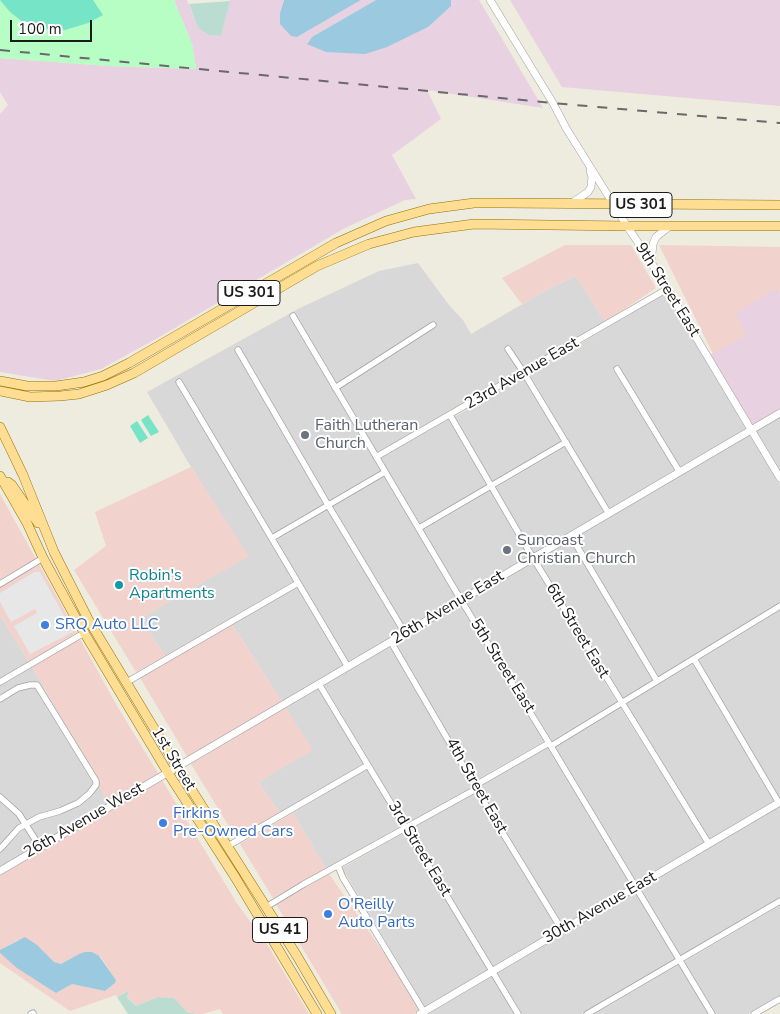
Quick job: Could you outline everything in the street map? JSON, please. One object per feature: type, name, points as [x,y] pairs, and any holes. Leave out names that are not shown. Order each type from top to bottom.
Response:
[{"type":"main road","name":"US 301","points":[[0,381],[27,386],[56,386],[84,382],[103,376],[129,363],[336,242],[394,219],[429,209],[465,204],[780,205]]},
{"type":"main road","name":"US 301","points":[[0,391],[30,397],[60,396],[79,394],[107,385],[134,373],[318,266],[356,249],[401,234],[433,228],[474,224],[780,226]]},
{"type":"main road","name":"US 41","points":[[0,427],[21,470],[47,535]]},
{"type":"main road","name":"US 41","points":[[1,481],[27,523],[43,558]]},
{"type":"main road","points":[[1,481],[12,485],[47,535],[48,548],[43,558],[47,558],[52,562],[91,632],[105,648]]},
{"type":"main road","name":"1st Street","points":[[47,535],[75,594],[105,648],[266,907],[330,1014]]},
{"type":"main road","name":"1st Street","points":[[43,558],[84,632],[168,773],[261,920],[317,1014]]},
{"type":"main road","points":[[219,853],[232,863],[259,906],[266,907]]},
{"type":"main road","points":[[261,920],[268,922],[297,969],[312,982]]},
{"type":"street","name":"9th Street East","points":[[490,0],[587,161],[651,262],[780,478]]},
{"type":"street","points":[[572,203],[588,192],[591,187],[592,177],[587,161]]},
{"type":"street","points":[[651,262],[656,236],[671,225]]},
{"type":"street","name":"23rd Avenue East","points":[[376,457],[667,289]]},
{"type":"street","name":"5th Street East","points":[[293,316],[461,600],[712,1014]]},
{"type":"street","points":[[335,388],[433,325]]},
{"type":"street","points":[[508,349],[608,514]]},
{"type":"street","points":[[238,350],[405,633]]},
{"type":"street","points":[[617,370],[679,471]]},
{"type":"street","points":[[179,382],[348,667]]},
{"type":"street","name":"26th Avenue East","points":[[168,773],[780,413]]},
{"type":"street","name":"6th Street East","points":[[450,415],[533,558],[709,844]]},
{"type":"street","points":[[419,528],[566,442]]},
{"type":"street","points":[[272,538],[385,472]]},
{"type":"street","points":[[571,536],[657,682]]},
{"type":"street","points":[[0,584],[43,558]]},
{"type":"street","points":[[127,682],[298,583]]},
{"type":"street","points":[[266,907],[304,884],[422,820],[475,787],[657,682],[780,606]]},
{"type":"street","points":[[0,682],[84,632]]},
{"type":"street","name":"4th Street East","points":[[391,642],[475,787],[562,930]]},
{"type":"street","points":[[694,659],[780,802]]},
{"type":"street","name":"3rd Street East","points":[[320,684],[518,1014]]},
{"type":"street","points":[[0,699],[18,688],[37,685],[96,780],[96,785],[89,794],[78,803],[39,817],[19,828],[0,849]]},
{"type":"street","points":[[228,846],[368,765]]},
{"type":"street","name":"26th Avenue West","points":[[0,870],[168,773]]},
{"type":"street","points":[[0,797],[19,814],[40,847]]},
{"type":"street","name":"30th Avenue East","points":[[422,1013],[780,802]]},
{"type":"street","points":[[338,866],[343,878],[422,1013]]},
{"type":"street","points":[[587,1014],[780,901]]},
{"type":"street","points":[[757,1013],[780,999]]},
{"type":"shaded area","points":[[174,0],[187,0],[198,28],[209,35],[221,36],[230,0],[284,0],[280,13],[297,37],[361,0],[376,0],[312,37],[307,43],[450,6],[451,0],[479,0],[543,108],[427,90],[441,119],[392,155],[416,199],[405,200],[343,229],[101,369],[55,381],[0,372],[0,114],[8,105],[0,92],[0,58],[109,66],[196,69],[192,44]]},
{"type":"shaded area","points":[[284,0],[361,0],[297,37],[291,36],[280,24],[280,13]]},
{"type":"shaded area","points":[[376,0],[451,0],[451,6],[428,27],[387,47],[365,54],[326,52],[307,44],[312,37]]},
{"type":"shaded area","points":[[510,0],[780,0],[780,106],[562,87]]},
{"type":"shaded area","points":[[230,1],[221,36],[209,35],[198,28],[189,4]]},
{"type":"shaded area","points":[[565,245],[631,245],[656,288],[605,322],[576,276],[522,304],[502,278]]},
{"type":"shaded area","points":[[659,245],[780,247],[780,294],[777,289],[736,313],[748,335],[713,354]]},
{"type":"shaded area","points":[[418,263],[449,305],[463,320],[471,334],[550,288],[576,276],[605,322],[525,369],[509,345],[504,348],[520,371],[377,453],[339,389],[437,326],[434,321],[336,384],[294,313],[289,315],[381,471],[329,501],[239,346],[234,348],[324,504],[273,534],[180,379],[175,381],[294,581],[165,656],[141,619],[248,556],[191,467],[147,392],[298,309],[379,271]]},
{"type":"shaded area","points":[[777,288],[780,294],[780,409],[752,426],[710,355],[747,335],[735,313]]},
{"type":"shaded area","points":[[666,293],[747,429],[680,467],[617,365],[613,369],[675,470],[609,510],[529,374]]},
{"type":"shaded area","points":[[524,377],[562,441],[492,482],[454,417]]},
{"type":"shaded area","points":[[780,417],[780,473],[755,431]]},
{"type":"shaded area","points":[[449,419],[487,485],[419,524],[380,458]]},
{"type":"shaded area","points":[[751,434],[780,484],[780,602],[658,677],[575,538]]},
{"type":"shaded area","points":[[565,447],[605,513],[534,554],[495,488]]},
{"type":"shaded area","points":[[191,467],[249,556],[141,619],[165,656],[136,672],[74,570],[106,546],[95,512]]},
{"type":"shaded area","points":[[384,476],[457,598],[406,629],[332,506]]},
{"type":"shaded area","points":[[491,490],[529,557],[462,596],[423,530]]},
{"type":"shaded area","points":[[0,494],[36,559],[0,580]]},
{"type":"shaded area","points":[[327,509],[401,632],[349,663],[276,540]]},
{"type":"shaded area","points":[[570,540],[653,680],[622,699],[537,559]]},
{"type":"shaded area","points":[[532,562],[617,702],[552,741],[465,601]]},
{"type":"shaded area","points":[[39,564],[77,633],[29,662],[0,615],[0,587]]},
{"type":"shaded area","points":[[34,572],[40,572],[73,632],[30,654],[14,626],[37,613],[35,609],[11,622],[0,602],[0,593]]},
{"type":"shaded area","points":[[297,587],[344,666],[282,702],[232,624]]},
{"type":"shaded area","points":[[460,604],[545,741],[475,781],[395,643]]},
{"type":"shaded area","points":[[780,609],[780,798],[698,660]]},
{"type":"shaded area","points":[[0,615],[29,662],[0,679]]},
{"type":"shaded area","points":[[232,624],[282,702],[188,758],[140,678]]},
{"type":"shaded area","points":[[80,639],[117,706],[159,775],[109,804],[99,785],[98,779],[32,667]]},
{"type":"shaded area","points":[[390,646],[472,788],[407,824],[324,685]]},
{"type":"shaded area","points":[[693,663],[775,801],[709,840],[625,704]]},
{"type":"shaded area","points":[[32,667],[66,727],[39,683],[30,682],[17,686],[0,695],[0,686]]},
{"type":"shaded area","points":[[35,688],[93,783],[77,800],[27,820],[21,812],[0,794],[0,703],[20,691]]},
{"type":"shaded area","points":[[319,688],[364,763],[280,813],[259,783],[312,750],[285,707]]},
{"type":"shaded area","points":[[285,707],[313,750],[259,783],[280,813],[236,838],[191,764]]},
{"type":"shaded area","points":[[620,707],[705,843],[637,883],[555,747]]},
{"type":"shaded area","points":[[548,747],[632,886],[563,926],[478,787]]},
{"type":"shaded area","points":[[367,769],[401,826],[326,869],[293,813]]},
{"type":"shaded area","points":[[162,780],[238,905],[268,946],[309,1014],[223,1014],[220,1009],[198,1014],[187,1012],[174,998],[158,997],[136,1006],[127,996],[127,991],[117,997],[116,995],[70,1011],[0,963],[0,953],[56,993],[72,984],[105,991],[115,983],[116,980],[100,956],[79,954],[61,964],[54,962],[18,940],[0,950],[0,874]]},
{"type":"shaded area","points":[[99,785],[109,804],[41,843],[30,825],[80,806],[91,797]]},
{"type":"shaded area","points":[[475,793],[558,929],[493,968],[410,829]]},
{"type":"shaded area","points":[[0,801],[22,823],[0,844]]},
{"type":"shaded area","points":[[780,806],[780,897],[680,956],[640,888]]},
{"type":"shaded area","points":[[293,813],[326,869],[273,898],[240,844]]},
{"type":"shaded area","points":[[25,828],[36,846],[0,867],[0,853]]},
{"type":"shaded area","points":[[405,832],[489,970],[425,1007],[342,868]]},
{"type":"shaded area","points":[[329,874],[393,966],[420,1010],[414,1014],[342,1014],[276,904]]},
{"type":"shaded area","points":[[635,891],[675,959],[581,1014],[522,1014],[497,973]]},
{"type":"shaded area","points":[[780,905],[780,995],[748,1014],[715,1014],[684,962]]},
{"type":"shaded area","points":[[25,937],[37,945],[54,962],[61,964],[79,954],[92,952],[99,956],[116,980],[115,983],[105,991],[72,984],[56,993],[17,968],[0,953],[0,950]]},
{"type":"shaded area","points":[[679,964],[709,1014],[593,1014],[610,1005]]},
{"type":"shaded area","points":[[492,976],[515,1014],[427,1014]]},
{"type":"shaded area","points":[[128,991],[127,997],[136,1006],[158,997],[174,998],[187,1012],[198,1014],[128,1014],[117,997]]},
{"type":"green space","points":[[0,0],[174,0],[192,44],[196,69],[109,66],[0,58]]},
{"type":"green space","points":[[0,0],[93,0],[103,15],[88,23],[65,30],[40,29],[24,23],[10,12]]},
{"type":"green space","points":[[148,415],[159,432],[151,436],[141,420]]},
{"type":"green space","points":[[137,421],[148,438],[140,443],[130,426]]},
{"type":"railway","points":[[0,50],[780,123]]},
{"type":"place","name":"Faith Lutheran Church","points":[[305,435]]},
{"type":"place","name":"Suncoast Christian Church","points":[[507,550]]},
{"type":"place","name":"Robin's Apartments","points":[[119,585]]},
{"type":"place","name":"SRQ Auto LLC","points":[[45,625]]},
{"type":"place","name":"Firkins Pre-Owned Cars","points":[[163,823]]},
{"type":"place","name":"O'Reilly Auto Parts","points":[[328,914]]}]
